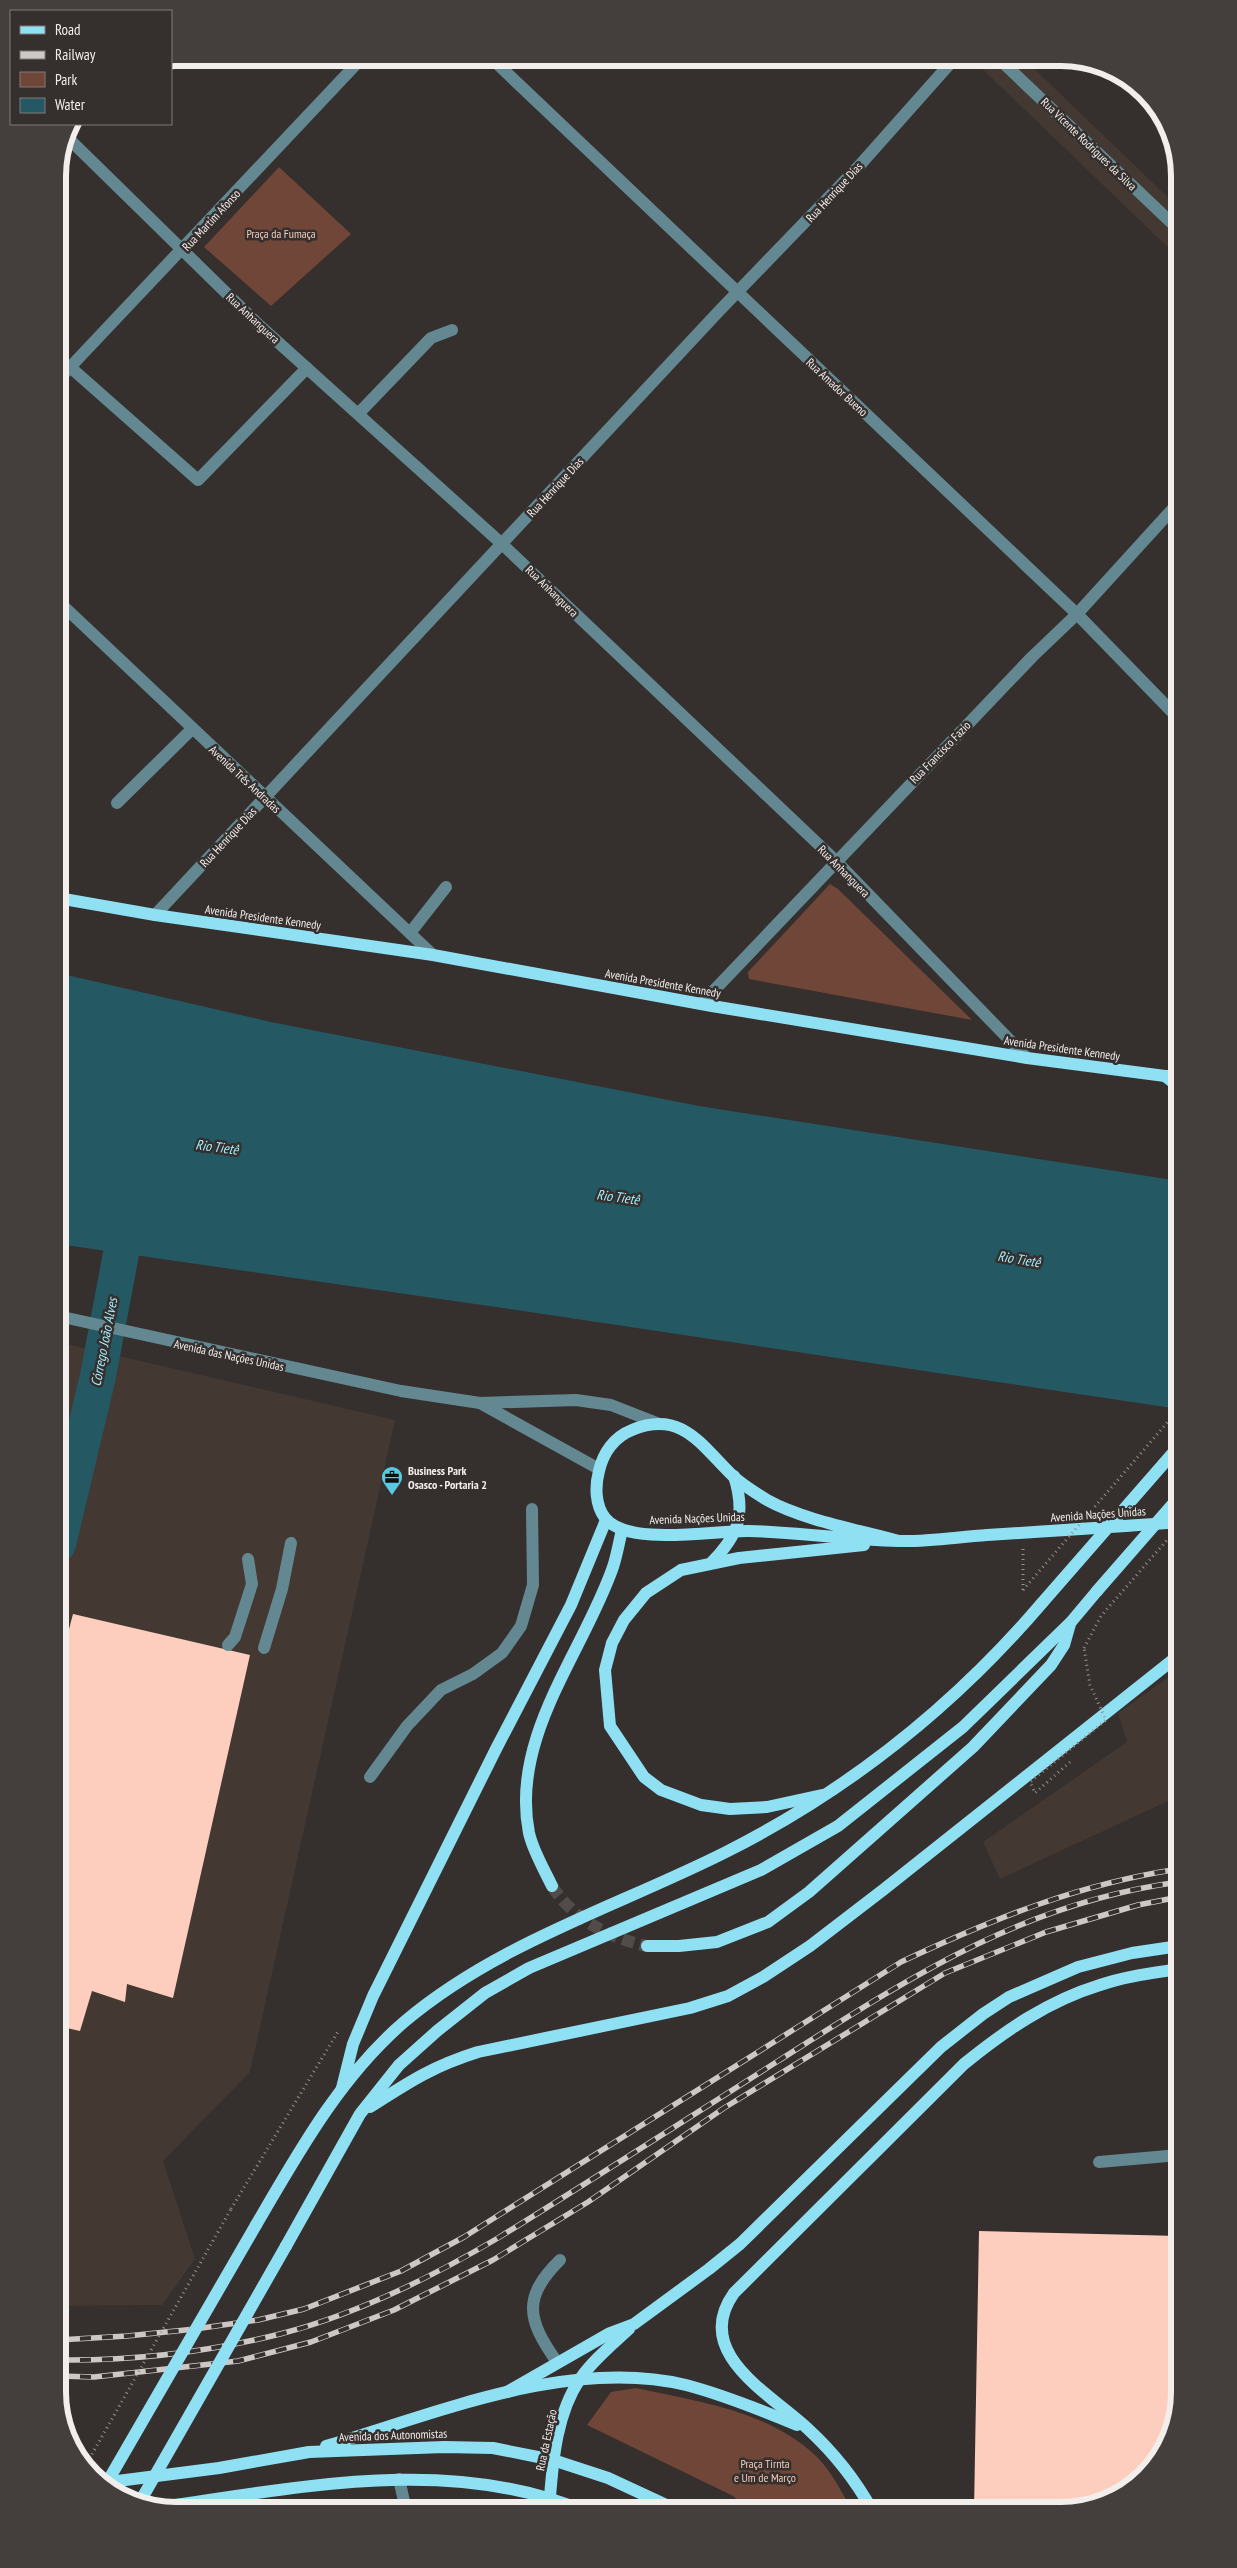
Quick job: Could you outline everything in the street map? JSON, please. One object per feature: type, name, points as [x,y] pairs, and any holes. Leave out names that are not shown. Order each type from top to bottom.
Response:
[{"type":"main road","name":"Avenida Presidente Kennedy","points":[[66,899],[156,916],[433,955],[702,1004],[1027,1058],[1171,1076]]},
{"type":"main road","name":"Avenida Presidente Kennedy","points":[[1165,1076],[1171,1080]]},
{"type":"main road","points":[[342,2090],[357,2035],[421,1898],[571,1605],[606,1520],[599,1506],[596,1494],[599,1469],[605,1454],[616,1440],[628,1432],[657,1423]]},
{"type":"main road","name":"Avenida Nações Unidas","points":[[657,1423],[673,1426],[690,1433],[706,1445],[734,1476],[768,1500],[787,1509],[899,1541]]},
{"type":"main road","points":[[109,2479],[256,2225],[316,2127],[342,2090],[373,2053],[404,2022],[437,1998],[482,1970],[556,1928],[723,1854],[787,1820],[887,1753],[942,1706],[989,1662],[1171,1456]]},
{"type":"main road","points":[[711,1563],[729,1545],[735,1530],[741,1497],[734,1476]]},
{"type":"main road","points":[[143,2497],[360,2114],[399,2065],[485,1993],[529,1968],[760,1870],[838,1826],[963,1727],[1070,1622],[1171,1507]]},
{"type":"main road","name":"Avenida Nações Unidas","points":[[606,1520],[622,1530],[656,1536],[735,1530],[899,1541],[1171,1523]]},
{"type":"main road","points":[[552,1886],[530,1835],[526,1810],[527,1777],[533,1749],[552,1702],[614,1566],[622,1530]]},
{"type":"main road","points":[[828,1793],[767,1807],[730,1809],[701,1805],[661,1790],[644,1778],[610,1726],[605,1670],[612,1643],[624,1620],[646,1593],[681,1570],[739,1558],[899,1541]]},
{"type":"main road","points":[[647,1946],[679,1946],[717,1942],[768,1922],[809,1892],[973,1747],[1051,1665],[1064,1645],[1070,1622]]},
{"type":"main road","points":[[360,2114],[431,2068],[450,2060],[478,2052],[696,2007],[728,1996],[764,1977],[810,1946],[883,1890],[1171,1662]]},
{"type":"main road","points":[[507,2392],[610,2333],[634,2324],[709,2269],[740,2244],[941,2047],[982,2014],[1009,1996],[1078,1967],[1132,1953],[1171,1947]]},
{"type":"main road","points":[[867,2502],[849,2476],[809,2429],[740,2371],[723,2343],[722,2316],[726,2303],[964,2064],[996,2038],[1036,2012],[1074,1994],[1131,1977],[1171,1970]]},
{"type":"main road","name":"Rua da Estação","points":[[550,2498],[553,2460],[562,2417],[580,2379],[612,2343],[634,2324]]},
{"type":"main road","points":[[309,2452],[507,2392],[580,2379],[630,2378],[685,2385],[744,2403],[809,2429]]},
{"type":"main road","name":"Avenida dos Autonomistas","points":[[113,2482],[218,2468],[309,2452],[493,2448],[553,2460],[608,2478],[660,2502]]},
{"type":"main road","points":[[235,2502],[327,2484],[399,2479],[487,2486],[550,2498],[560,2502]]},
{"type":"street","name":"Rua Martim Afonso","points":[[66,371],[183,250],[355,66]]},
{"type":"street","name":"Rua Amador Bueno","points":[[499,66],[1076,614],[1171,710]]},
{"type":"street","name":"Rua Henrique Dias","points":[[156,916],[737,292],[859,166],[948,66]]},
{"type":"street","name":"Rua Vicente Rodrigues da Silva","points":[[1006,66],[1171,221]]},
{"type":"street","name":"Rua Anhanguera","points":[[72,142],[259,325],[502,544],[836,861],[1027,1058]]},
{"type":"street","points":[[358,414],[431,338],[452,330]]},
{"type":"street","points":[[70,367],[198,480],[307,368]]},
{"type":"street","name":"Rua Francisco Fazio","points":[[702,1004],[836,861],[1032,657],[1076,614],[1171,512]]},
{"type":"street","name":"Avenida Três Andradas","points":[[66,609],[264,798],[433,955]]},
{"type":"street","points":[[117,803],[192,728]]},
{"type":"street","points":[[410,933],[446,887]]},
{"type":"street","name":"Avenida das Nações Unidas","points":[[66,1319],[401,1391],[480,1403]]},
{"type":"street","points":[[480,1403],[576,1400],[611,1405],[657,1423]]},
{"type":"street","points":[[480,1403],[599,1469]]},
{"type":"street","points":[[370,1777],[407,1726],[441,1690],[473,1674],[502,1653],[521,1626],[533,1585],[532,1509]]},
{"type":"street","points":[[264,1648],[282,1589],[291,1543]]},
{"type":"street","points":[[228,1645],[235,1637],[252,1584],[248,1559]]},
{"type":"street","points":[[1099,2162],[1171,2156]]},
{"type":"street","points":[[557,2362],[546,2346],[534,2318],[533,2298],[542,2278],[560,2260]]},
{"type":"street","points":[[399,2479],[404,2502]]},
{"type":"path","points":[[1023,1533],[1023,1590],[1171,1419]]},
{"type":"path","points":[[1070,1762],[1035,1793],[1030,1782],[1106,1720],[1090,1685],[1084,1648],[1101,1616],[1167,1539]]},
{"type":"path","points":[[89,2459],[231,2209],[340,2028],[357,2035]]},
{"type":"shaded area","points":[[979,66],[1031,66],[1171,200],[1171,250]]},
{"type":"shaded area","points":[[66,1344],[395,1420],[250,2072],[163,2161],[195,2259],[162,2305],[66,2306]]},
{"type":"shaded area","points":[[1171,1676],[1171,1800],[1000,1879],[983,1842],[1127,1742],[1118,1713]]},
{"type":"green space","name":"Praça da Fumaça","points":[[279,167],[351,234],[271,306],[204,247]]},
{"type":"green space","points":[[830,884],[838,889],[972,1020],[749,979],[748,972]]},
{"type":"green space","name":"Praça Tirnta e Um de Março","points":[[636,2388],[731,2410],[776,2428],[797,2440],[816,2456],[827,2468],[847,2502],[740,2502],[733,2496],[587,2425],[611,2392]]},
{"type":"water","name":"Rio Tietê","points":[[66,975],[271,1022],[699,1106],[1171,1180],[1171,1408],[66,1245]]},
{"type":"building","points":[[73,1614],[250,1655],[173,1998],[127,1984],[125,2002],[92,1991],[80,2031],[66,2028],[66,1641]]},
{"type":"building","points":[[979,2231],[1171,2236],[1170,2406],[1165,2427],[1152,2453],[1122,2483],[1096,2496],[1082,2500],[1068,2502],[974,2502]]},
{"type":"waterway","name":"Córrego João Alves","points":[[66,1510],[98,1376],[130,1206]]},
{"type":"tunnel","points":[[552,1886],[570,1908],[593,1925],[619,1938],[647,1946]]},
{"type":"railway","points":[[66,2340],[127,2336],[258,2320],[304,2309],[401,2271],[464,2237],[901,1962],[969,1931],[1037,1905],[1106,1884],[1171,1871]]},
{"type":"railway","points":[[66,2360],[141,2357],[225,2346],[308,2326],[392,2294],[420,2281],[498,2238],[826,2030],[921,1973],[969,1948],[1018,1926],[1069,1907],[1122,1892],[1171,1883]]},
{"type":"railway","points":[[66,2376],[94,2377],[238,2361],[311,2342],[394,2310],[493,2260],[588,2202],[724,2108],[945,1973],[1046,1932],[1138,1905],[1171,1899]]},
{"type":"place","name":"Business Park Osasco - Portaria 2","points":[[392,1496]]}]
